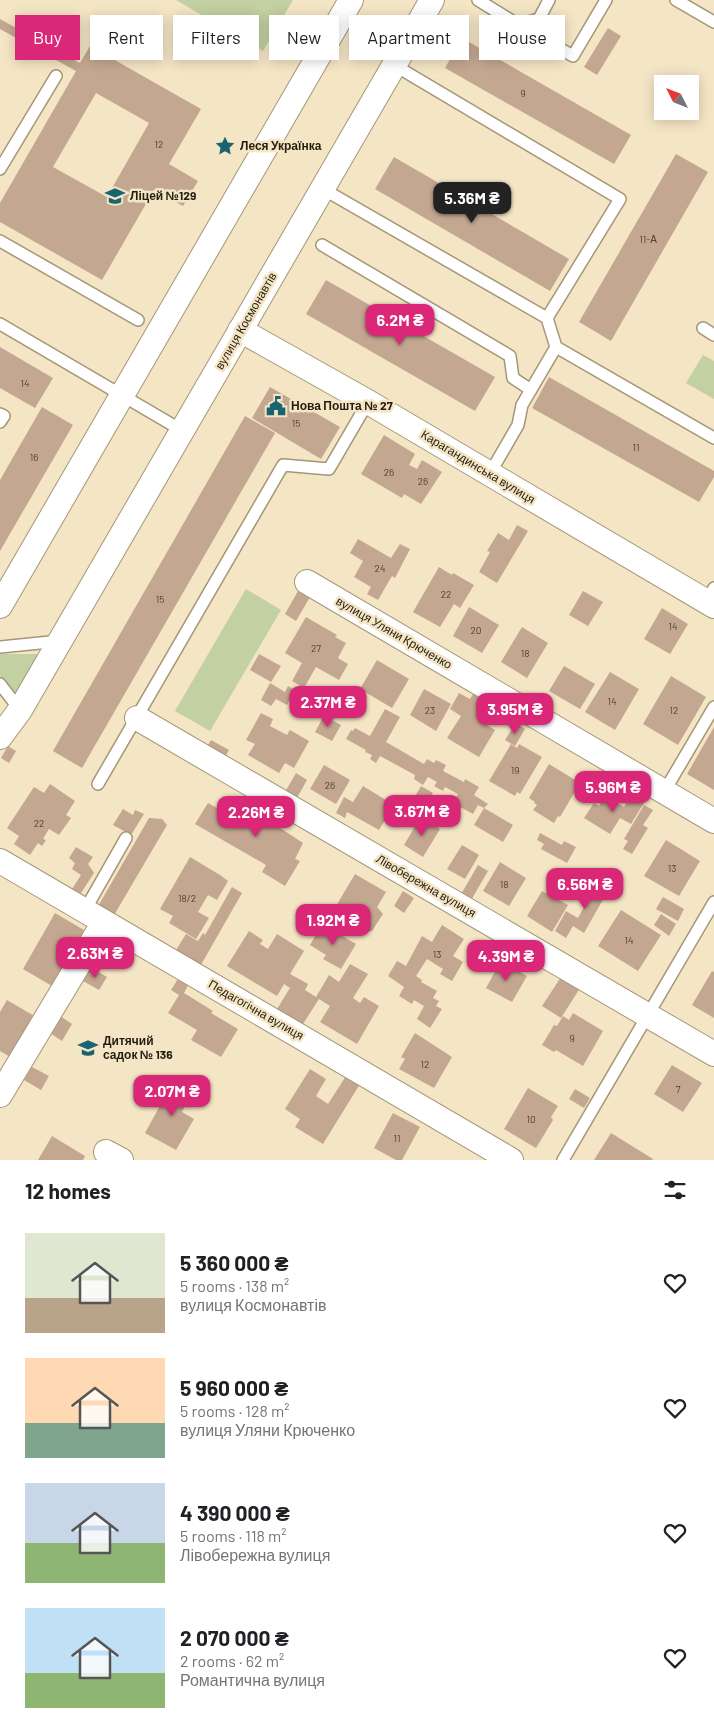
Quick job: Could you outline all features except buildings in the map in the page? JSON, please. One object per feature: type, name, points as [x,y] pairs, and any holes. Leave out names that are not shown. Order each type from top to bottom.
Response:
[{"type":"street","points":[[0,606],[351,0]]},
{"type":"street","name":"вулиця Космонавтів","points":[[0,737],[20,710],[432,0]]},
{"type":"street","name":"Карагандинська вулиця","points":[[240,330],[368,402],[489,475],[711,599]]},
{"type":"street","name":"вулиця Уляни Крюченко","points":[[306,582],[714,821]]},
{"type":"street","name":"Лівобережна вулиця","points":[[137,718],[714,1054]]},
{"type":"street","name":"Педагогічна вулиця","points":[[0,861],[511,1160]]},
{"type":"street","points":[[0,1096],[94,916]]},
{"type":"lane","points":[[478,0],[502,15]]},
{"type":"lane","points":[[541,15],[549,0]]},
{"type":"lane","points":[[565,51],[573,56],[606,0]]},
{"type":"lane","points":[[676,0],[714,22]]},
{"type":"lane","points":[[394,65],[620,199],[548,318]]},
{"type":"lane","points":[[0,169],[56,76]]},
{"type":"lane","points":[[323,189],[548,318],[556,347],[714,438]]},
{"type":"lane","points":[[0,241],[138,320]]},
{"type":"lane","points":[[322,245],[510,356],[513,378],[531,390]]},
{"type":"lane","points":[[0,324],[182,431]]},
{"type":"lane","points":[[703,328],[714,335]]},
{"type":"lane","points":[[489,475],[518,426],[522,404],[556,347]]},
{"type":"lane","points":[[98,784],[283,465],[329,469],[368,402]]},
{"type":"lane","points":[[0,414],[4,416],[0,422]]},
{"type":"lane","points":[[0,648],[60,641]]},
{"type":"lane","points":[[0,684],[20,710]]},
{"type":"lane","points":[[664,792],[714,708]]},
{"type":"lane","points":[[94,916],[126,838]]},
{"type":"lane","points":[[563,1160],[646,1015],[714,902]]},
{"type":"green space","points":[[176,0],[293,0],[284,15],[269,15],[269,41],[263,51],[259,49],[259,15],[202,15]]},
{"type":"green space","points":[[703,355],[714,361],[714,399],[686,383]]},
{"type":"green space","points":[[246,589],[281,610],[210,731],[175,711]]},
{"type":"green space","points":[[0,654],[42,654],[17,696],[0,676]]},
{"type":"place","name":"Леся Українка","points":[[225,146]]},
{"type":"place","name":"Ліцей №129","points":[[115,196]]},
{"type":"place","name":"Нова Пошта № 27","points":[[276,406]]},
{"type":"place","name":"Дитячий садок № 136","points":[[88,1048]]}]
